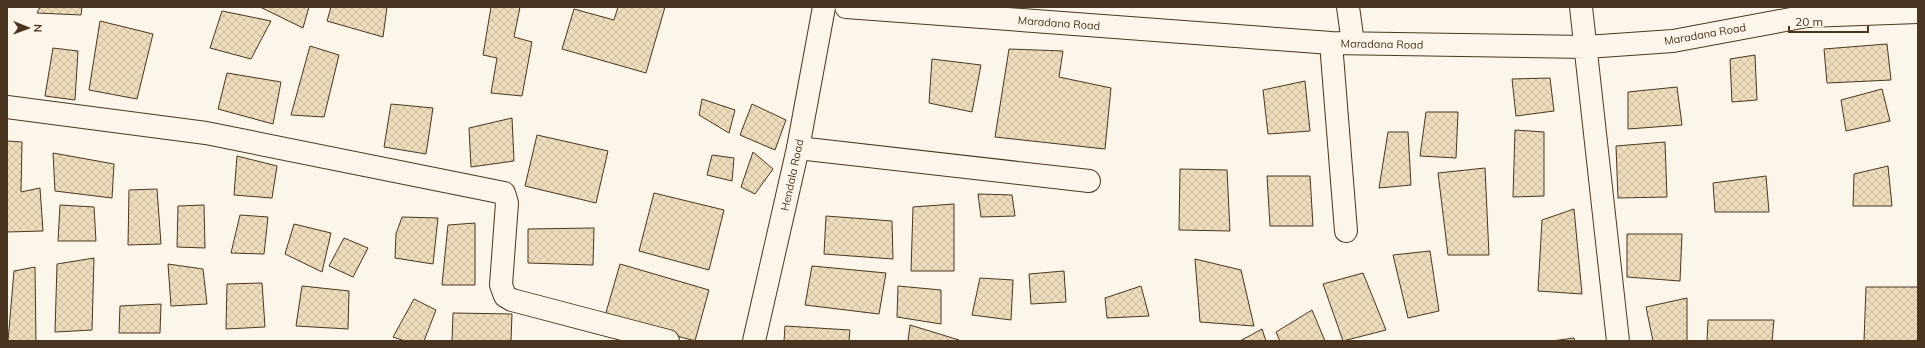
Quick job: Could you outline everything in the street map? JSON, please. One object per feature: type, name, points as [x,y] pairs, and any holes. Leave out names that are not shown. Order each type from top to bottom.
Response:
[{"type":"street","name":"Hendala Road","points":[[754,341],[798,148],[824,7]]},
{"type":"street","name":"Maradana Road","points":[[846,7],[1331,43],[1586,47],[1673,41],[1807,12],[1918,12]]},
{"type":"street","points":[[1348,7],[1353,43]]},
{"type":"street","points":[[1581,7],[1618,341]]},
{"type":"street","points":[[1331,43],[1346,231]]},
{"type":"street","points":[[7,107],[206,133],[504,193],[507,203],[501,285],[505,296],[512,300],[668,341]]},
{"type":"street","points":[[798,148],[1089,181]]},
{"type":"building","points":[[40,7],[82,7],[81,15],[37,13]]},
{"type":"building","points":[[260,7],[309,7],[303,28]]},
{"type":"building","points":[[331,7],[387,7],[383,37],[327,21]]},
{"type":"building","points":[[491,7],[520,7],[514,37],[532,42],[522,96],[491,93],[497,58],[483,55]]},
{"type":"building","points":[[618,7],[665,7],[646,73],[562,49],[574,9],[614,20]]},
{"type":"building","points":[[222,11],[271,21],[251,59],[210,48]]},
{"type":"building","points":[[100,21],[153,34],[137,99],[89,90]]},
{"type":"building","points":[[1887,44],[1891,80],[1827,83],[1824,49]]},
{"type":"building","points":[[310,46],[339,55],[324,117],[291,115]]},
{"type":"building","points":[[53,48],[78,51],[75,100],[45,96]]},
{"type":"building","points":[[1009,49],[1063,51],[1059,77],[1111,88],[1105,149],[995,137]]},
{"type":"building","points":[[1755,55],[1757,100],[1732,102],[1730,59]]},
{"type":"building","points":[[932,59],[981,65],[972,112],[929,103]]},
{"type":"building","points":[[227,73],[281,82],[273,124],[218,109]]},
{"type":"building","points":[[1550,78],[1554,111],[1516,116],[1512,79]]},
{"type":"building","points":[[1305,81],[1310,131],[1268,134],[1263,90]]},
{"type":"building","points":[[1677,87],[1682,125],[1628,129],[1628,92]]},
{"type":"building","points":[[1882,89],[1890,121],[1846,131],[1841,100]]},
{"type":"building","points":[[702,99],[735,110],[729,133],[699,115]]},
{"type":"building","points":[[391,104],[433,108],[426,154],[384,147]]},
{"type":"building","points":[[752,104],[786,120],[775,150],[740,135]]},
{"type":"building","points":[[1426,112],[1458,112],[1456,158],[1420,156]]},
{"type":"building","points":[[512,118],[514,161],[471,167],[469,128]]},
{"type":"building","points":[[1515,130],[1544,132],[1544,196],[1513,197]]},
{"type":"building","points":[[1388,132],[1408,132],[1411,185],[1379,188]]},
{"type":"building","points":[[537,135],[608,151],[596,203],[525,186]]},
{"type":"building","points":[[7,141],[22,142],[21,192],[40,188],[43,231],[7,232]]},
{"type":"building","points":[[1665,142],[1667,197],[1618,198],[1616,146]]},
{"type":"building","points":[[753,152],[773,169],[755,194],[741,187]]},
{"type":"building","points":[[53,153],[114,164],[112,198],[55,191]]},
{"type":"building","points":[[712,155],[734,158],[732,181],[707,175]]},
{"type":"building","points":[[237,156],[277,166],[272,198],[234,195]]},
{"type":"building","points":[[1888,166],[1892,206],[1853,206],[1854,174]]},
{"type":"building","points":[[1485,168],[1489,255],[1448,255],[1438,173]]},
{"type":"building","points":[[1180,169],[1227,170],[1230,231],[1179,230]]},
{"type":"building","points":[[1267,176],[1310,176],[1313,226],[1270,226]]},
{"type":"building","points":[[1766,176],[1769,212],[1715,212],[1713,183]]},
{"type":"building","points":[[157,189],[161,244],[128,245],[129,190]]},
{"type":"building","points":[[654,193],[724,210],[709,270],[639,251]]},
{"type":"building","points":[[978,194],[1012,195],[1015,216],[981,217]]},
{"type":"building","points":[[954,204],[954,271],[911,271],[913,207]]},
{"type":"building","points":[[60,205],[94,207],[96,241],[58,241]]},
{"type":"building","points":[[204,205],[205,248],[177,247],[178,206]]},
{"type":"building","points":[[1574,209],[1582,294],[1538,291],[1542,220]]},
{"type":"building","points":[[240,215],[268,217],[264,254],[231,253]]},
{"type":"building","points":[[826,216],[892,221],[893,259],[824,254]]},
{"type":"building","points":[[402,217],[438,218],[433,264],[395,258],[396,234]]},
{"type":"building","points":[[475,223],[475,285],[442,285],[448,225]]},
{"type":"building","points":[[294,224],[331,233],[322,272],[285,254]]},
{"type":"building","points":[[594,228],[593,265],[528,263],[528,229]]},
{"type":"building","points":[[1627,234],[1682,234],[1680,281],[1627,277]]},
{"type":"building","points":[[344,238],[368,248],[353,277],[329,266]]},
{"type":"building","points":[[1430,251],[1439,311],[1408,318],[1393,255]]},
{"type":"building","points":[[94,258],[92,330],[55,332],[57,264]]},
{"type":"building","points":[[1195,259],[1241,270],[1254,326],[1200,322]]},
{"type":"building","points":[[168,264],[203,269],[207,304],[171,306]]},
{"type":"building","points":[[620,264],[709,290],[695,341],[605,316]]},
{"type":"building","points":[[812,266],[886,273],[879,314],[805,305]]},
{"type":"building","points":[[35,267],[36,341],[8,341],[14,271]]},
{"type":"building","points":[[1064,271],[1066,302],[1031,304],[1029,274]]},
{"type":"building","points":[[1363,273],[1386,330],[1343,341],[1323,284]]},
{"type":"building","points":[[980,278],[1013,280],[1011,320],[972,315]]},
{"type":"building","points":[[262,283],[265,327],[226,329],[227,284]]},
{"type":"building","points":[[302,286],[349,291],[348,329],[296,326]]},
{"type":"building","points":[[898,286],[941,290],[941,324],[897,317]]},
{"type":"building","points":[[1141,286],[1149,316],[1107,318],[1105,298]]},
{"type":"building","points":[[1866,287],[1918,287],[1918,341],[1864,341]]},
{"type":"building","points":[[1687,298],[1687,341],[1653,341],[1646,307]]},
{"type":"building","points":[[414,299],[436,310],[424,341],[405,341],[393,337]]},
{"type":"building","points":[[161,304],[160,333],[119,333],[120,306]]},
{"type":"building","points":[[1312,310],[1325,341],[1280,341],[1276,332]]},
{"type":"building","points":[[453,313],[512,314],[511,341],[452,341]]},
{"type":"building","points":[[1708,320],[1774,320],[1772,341],[1707,341]]},
{"type":"building","points":[[910,325],[959,340],[959,341],[908,341]]},
{"type":"building","points":[[785,326],[850,330],[849,341],[784,341]]},
{"type":"building","points":[[1262,329],[1266,341],[1240,341]]},
{"type":"building","points":[[1574,338],[1575,341],[1552,341]]}]
